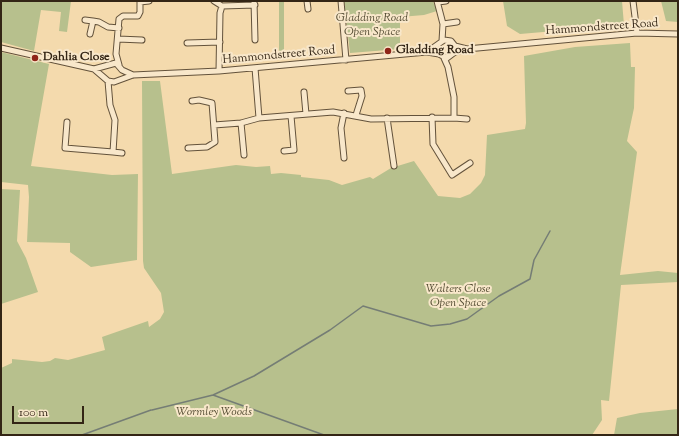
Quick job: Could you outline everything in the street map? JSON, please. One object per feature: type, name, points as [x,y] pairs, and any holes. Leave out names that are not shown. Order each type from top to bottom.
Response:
[{"type":"street","points":[[110,92],[119,80],[122,70],[116,54],[121,16],[135,17],[139,15],[140,1],[149,1]]},
{"type":"street","points":[[214,1],[222,6],[255,3],[255,40]]},
{"type":"street","points":[[307,1],[308,9]]},
{"type":"street","points":[[341,1],[346,60]]},
{"type":"street","points":[[444,41],[443,24],[437,2],[446,1]]},
{"type":"street","points":[[633,1],[637,34]]},
{"type":"street","points":[[220,71],[222,6]]},
{"type":"street","points":[[85,20],[99,22],[108,27],[119,28]]},
{"type":"street","points":[[90,34],[93,21]]},
{"type":"street","points":[[443,24],[457,22]]},
{"type":"street","name":"Hammondstreet Road","points":[[455,52],[467,49],[637,34],[678,34]]},
{"type":"street","points":[[118,39],[142,40]]},
{"type":"street","name":"Hammondstreet Road","points":[[427,52],[444,41],[467,49]]},
{"type":"street","points":[[187,43],[220,42]]},
{"type":"street","points":[[438,46],[439,54]]},
{"type":"street","points":[[448,67],[450,57],[455,52],[455,46]]},
{"type":"street","points":[[1,48],[94,69],[104,76],[108,81],[110,101],[115,124],[113,152]]},
{"type":"street","name":"Hammondstreet Road","points":[[108,81],[119,80],[133,75],[220,71],[427,52],[439,54],[444,58]]},
{"type":"street","points":[[104,76],[108,65],[116,54]]},
{"type":"street","points":[[450,57],[444,58],[448,67],[454,101],[454,118]]},
{"type":"street","points":[[94,69],[108,65],[119,65]]},
{"type":"street","points":[[255,68],[259,118]]},
{"type":"street","name":"Hammondstreet Road","points":[[122,70],[133,75]]},
{"type":"street","points":[[348,91],[361,90],[362,96],[356,115]]},
{"type":"street","points":[[304,92],[306,114]]},
{"type":"street","points":[[192,101],[199,100],[212,103],[218,99]]},
{"type":"street","points":[[188,148],[214,144],[212,103]]},
{"type":"street","points":[[214,125],[241,123],[259,118],[333,112],[356,115],[371,119],[432,117],[467,119]]},
{"type":"street","points":[[344,113],[342,128],[344,158]]},
{"type":"street","points":[[284,151],[294,150],[291,116]]},
{"type":"street","points":[[432,117],[433,144],[452,175],[470,162]]},
{"type":"street","points":[[386,118],[394,166]]},
{"type":"street","points":[[67,122],[62,148],[122,153]]},
{"type":"street","points":[[241,123],[244,155]]},
{"type":"green space","points":[[1,1],[71,1],[67,32],[59,31],[61,12],[41,10],[34,51],[1,42]]},
{"type":"green space","points":[[279,1],[284,1],[284,59],[279,60]]},
{"type":"green space","name":"Gladding Road Open Space","points":[[344,1],[433,1],[437,11],[424,15],[400,17],[400,49],[350,53]]},
{"type":"green space","points":[[503,1],[622,1],[624,25],[520,34],[507,26]]},
{"type":"green space","points":[[661,1],[678,1],[678,22],[666,21]]},
{"type":"green space","points":[[630,43],[631,67],[635,67],[634,108],[627,141],[637,152],[620,275],[658,271],[678,273],[678,282],[621,285],[609,401],[601,400],[602,420],[592,435],[1,435],[1,368],[12,363],[12,359],[42,362],[50,361],[55,358],[68,360],[105,350],[102,337],[148,321],[149,327],[160,319],[164,312],[161,293],[144,268],[143,261],[142,81],[160,81],[172,174],[236,165],[256,167],[270,166],[271,174],[281,173],[301,175],[301,177],[329,180],[342,185],[370,177],[373,179],[391,168],[414,161],[438,196],[460,198],[470,194],[481,183],[485,175],[487,135],[525,129],[524,56],[575,47]]},
{"type":"green space","points":[[1,52],[49,64],[31,166],[112,175],[138,174],[137,260],[91,267],[70,252],[70,243],[27,242],[29,197],[28,185],[1,182]]},
{"type":"green space","points":[[1,189],[20,190],[17,241],[26,258],[38,292],[1,304]]},
{"type":"green space","points":[[678,409],[678,435],[614,435],[617,418],[640,413]]},
{"type":"waterway","points":[[213,395],[254,376],[330,330],[363,306],[431,326],[450,324],[467,319],[499,296],[530,279],[534,260],[550,231]]},
{"type":"waterway","points":[[152,410],[213,395],[324,435]]},
{"type":"waterway","points":[[82,435],[151,410]]},
{"type":"place","name":"Gladding Road","points":[[388,51]]},
{"type":"place","name":"Dahlia Close","points":[[35,58]]},
{"type":"park label","name":"Walters Close Open Space","points":[[458,297]]},
{"type":"park label","name":"Wormley Woods","points":[[214,413]]}]
